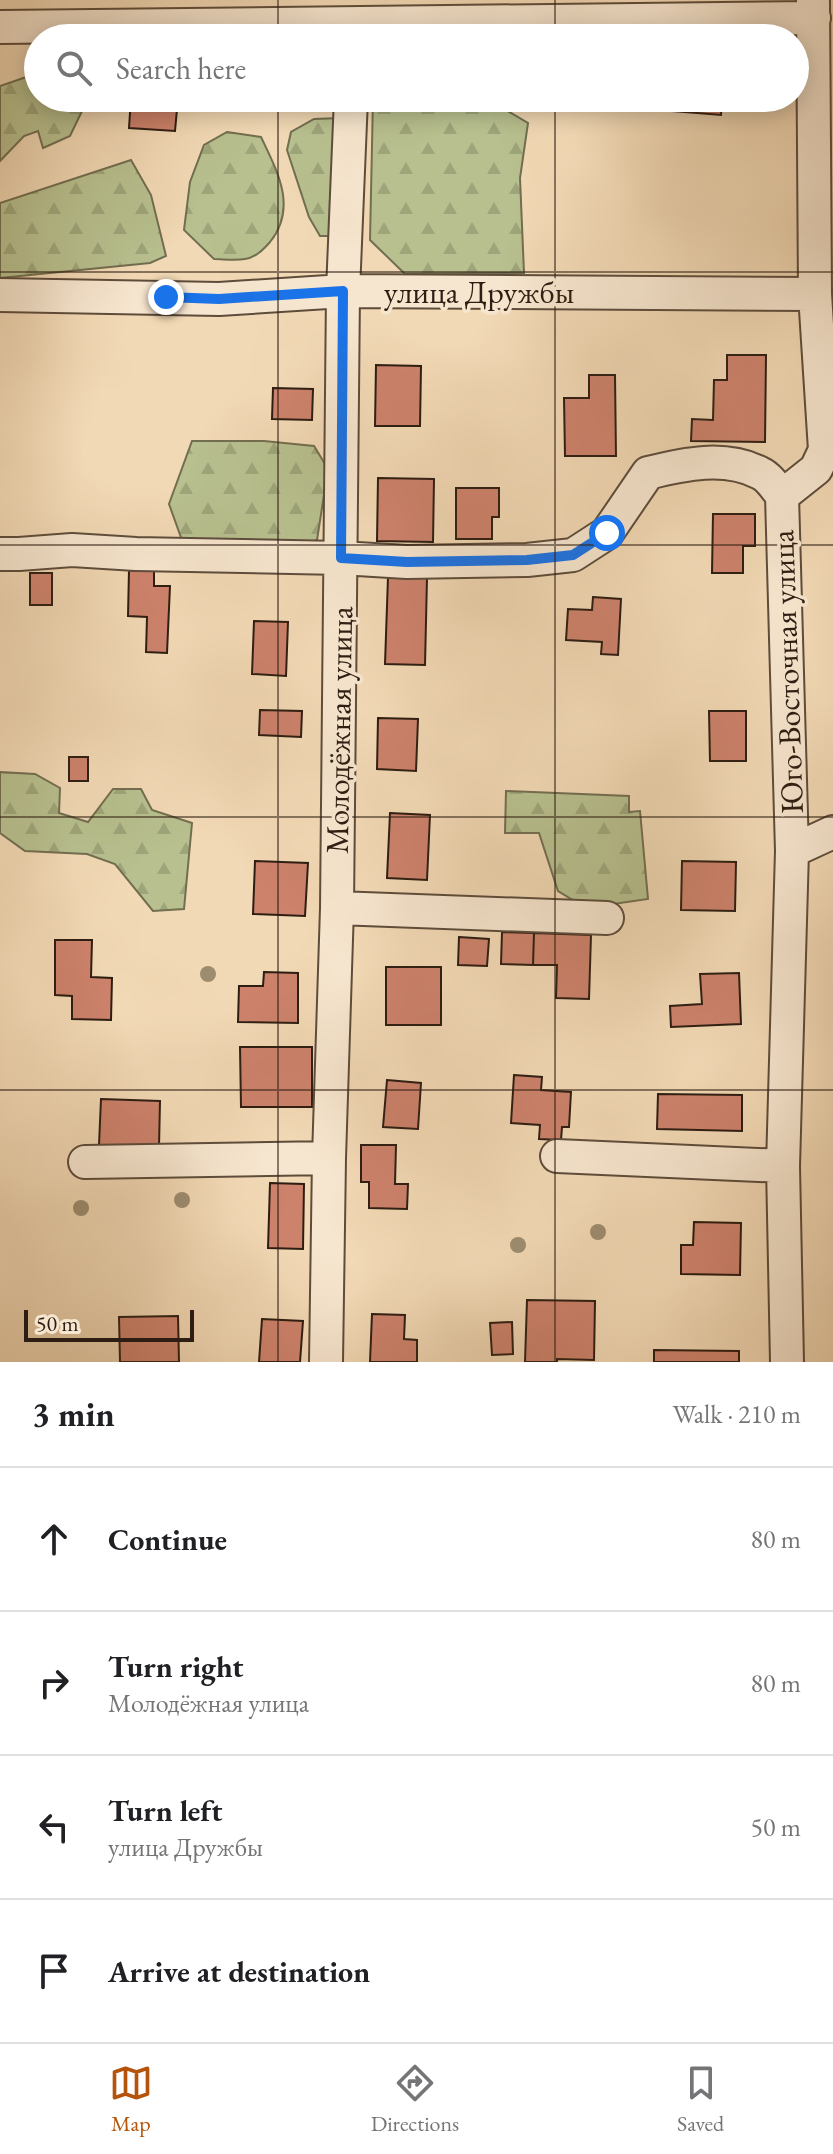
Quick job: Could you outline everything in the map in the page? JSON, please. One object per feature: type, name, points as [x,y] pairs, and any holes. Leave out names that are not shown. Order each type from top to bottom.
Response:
[{"type":"street","points":[[177,24],[814,9]]},
{"type":"street","name":"Юго-Восточная улица","points":[[787,1362],[783,1166],[792,851],[782,496],[816,469],[825,450],[815,294],[814,9]]},
{"type":"street","points":[[0,27],[24,27]]},
{"type":"street","name":"Молодёжная улица","points":[[326,1362],[337,908],[343,291],[350,112]]},
{"type":"street","name":"улица Дружбы","points":[[0,295],[219,299],[343,291],[815,294]]},
{"type":"street","points":[[0,554],[72,550],[407,562],[527,560],[573,555],[607,533],[648,473],[674,466],[725,462],[763,473],[782,496]]},
{"type":"street","points":[[792,851],[833,832]]},
{"type":"street","points":[[337,908],[607,918]]},
{"type":"street","points":[[557,1156],[783,1166]]},
{"type":"street","points":[[85,1162],[329,1158]]},
{"type":"green space","points":[[24,78],[24,112],[82,112],[70,136],[43,148],[38,131],[24,136],[0,161],[0,86]]},
{"type":"green space","points":[[373,112],[510,112],[528,123],[520,178],[524,273],[405,274],[370,240]]},
{"type":"green space","points":[[340,118],[334,236],[320,236],[309,217],[287,150],[291,132],[314,119]]},
{"type":"green space","points":[[227,132],[261,137],[278,176],[284,202],[283,216],[270,242],[256,255],[241,260],[214,259],[184,230],[190,182],[204,145]]},
{"type":"green space","points":[[131,160],[151,195],[166,256],[150,263],[0,278],[0,203]]},
{"type":"green space","points":[[192,441],[264,441],[314,446],[328,469],[317,540],[288,550],[183,543],[169,504]]},
{"type":"green space","points":[[0,772],[35,774],[60,788],[59,813],[88,822],[113,789],[141,789],[152,810],[192,823],[184,909],[153,911],[115,864],[87,854],[25,851],[0,833]]},
{"type":"green space","points":[[506,791],[629,796],[629,812],[640,811],[648,899],[586,908],[558,891],[539,833],[505,833]]},
{"type":"building","points":[[130,112],[177,112],[175,131],[129,128]]},
{"type":"building","points":[[685,112],[721,112],[721,115]]},
{"type":"building","points":[[727,355],[766,355],[765,442],[691,441],[692,419],[713,420],[714,380],[727,380]]},
{"type":"building","points":[[376,365],[421,366],[420,426],[375,426]]},
{"type":"building","points":[[589,375],[615,375],[616,456],[565,456],[564,398],[589,398]]},
{"type":"building","points":[[273,388],[313,389],[312,420],[272,419]]},
{"type":"building","points":[[378,478],[434,479],[433,542],[377,541]]},
{"type":"building","points":[[456,488],[499,488],[499,517],[492,517],[492,539],[456,539]]},
{"type":"building","points":[[713,514],[755,514],[755,546],[743,546],[743,573],[712,573]]},
{"type":"building","points":[[129,570],[154,571],[154,586],[170,586],[167,653],[146,652],[147,617],[128,616]]},
{"type":"building","points":[[30,573],[52,573],[52,605],[30,605]]},
{"type":"building","points":[[388,577],[427,578],[425,665],[385,664]]},
{"type":"building","points":[[593,597],[621,599],[618,655],[601,654],[602,642],[566,640],[568,609],[592,610]]},
{"type":"building","points":[[254,621],[288,622],[286,676],[252,674]]},
{"type":"building","points":[[260,710],[302,711],[301,737],[259,735]]},
{"type":"building","points":[[709,711],[746,711],[746,761],[710,761]]},
{"type":"building","points":[[378,718],[418,719],[416,771],[377,769]]},
{"type":"building","points":[[69,757],[88,757],[88,781],[69,781]]},
{"type":"building","points":[[390,813],[430,815],[427,880],[387,878]]},
{"type":"building","points":[[255,861],[308,863],[305,916],[253,914]]},
{"type":"building","points":[[682,861],[736,862],[735,911],[681,910]]},
{"type":"building","points":[[502,932],[534,933],[533,965],[501,964]]},
{"type":"building","points":[[534,933],[591,935],[589,999],[556,998],[557,965],[533,965]]},
{"type":"building","points":[[459,937],[489,939],[487,966],[458,965]]},
{"type":"building","points":[[55,940],[92,940],[91,977],[112,978],[111,1020],[72,1019],[72,996],[55,995]]},
{"type":"building","points":[[386,967],[441,967],[441,1025],[386,1025]]},
{"type":"building","points":[[264,972],[298,973],[298,1023],[238,1022],[239,986],[263,986]]},
{"type":"building","points":[[739,973],[741,1024],[671,1027],[670,1006],[702,1004],[700,974]]},
{"type":"building","points":[[240,1047],[312,1047],[312,1107],[241,1107]]},
{"type":"building","points":[[514,1075],[542,1077],[541,1090],[571,1092],[569,1127],[562,1127],[561,1140],[539,1139],[540,1125],[511,1123]]},
{"type":"building","points":[[387,1080],[421,1083],[418,1129],[383,1127]]},
{"type":"building","points":[[658,1094],[742,1095],[742,1131],[657,1129]]},
{"type":"building","points":[[101,1099],[160,1101],[159,1147],[99,1145]]},
{"type":"building","points":[[361,1145],[396,1145],[395,1184],[408,1184],[407,1209],[369,1208],[369,1182],[361,1182]]},
{"type":"building","points":[[270,1183],[304,1184],[303,1249],[268,1248]]},
{"type":"building","points":[[694,1222],[741,1223],[740,1275],[681,1274],[681,1245],[693,1245]]},
{"type":"building","points":[[527,1300],[595,1301],[594,1360],[525,1362]]},
{"type":"building","points":[[372,1314],[405,1315],[404,1339],[417,1340],[417,1362],[370,1362]]},
{"type":"building","points":[[178,1316],[179,1362],[120,1362],[119,1317]]},
{"type":"building","points":[[262,1319],[303,1321],[300,1362],[259,1362]]},
{"type":"building","points":[[512,1322],[513,1354],[492,1355],[490,1323]]},
{"type":"building","points":[[654,1350],[739,1351],[739,1362],[654,1362]]},
{"type":"route","points":[[166,297],[219,299],[343,291],[341,558],[407,562],[527,560],[573,555],[607,533]]}]
